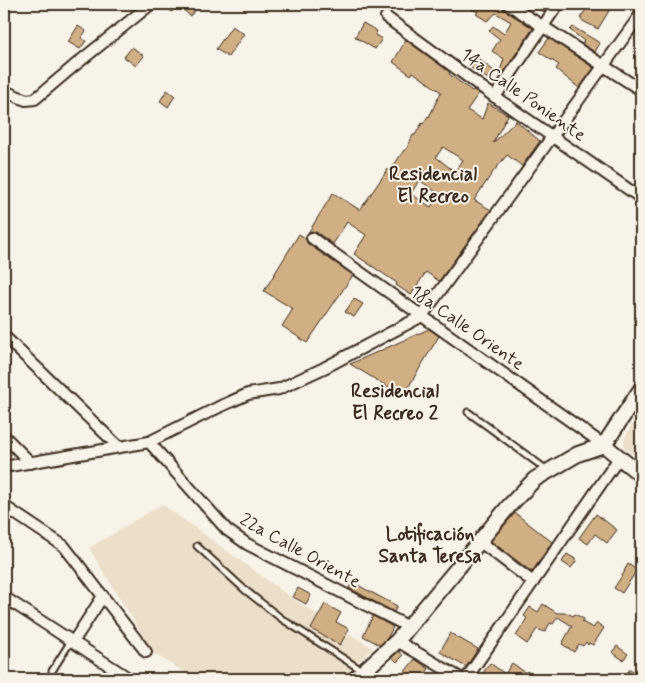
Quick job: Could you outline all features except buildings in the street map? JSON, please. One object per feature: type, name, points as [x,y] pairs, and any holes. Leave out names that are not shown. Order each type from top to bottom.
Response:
[{"type":"street","points":[[4,92],[26,100],[35,99],[151,4]]},
{"type":"street","points":[[508,4],[641,90]]},
{"type":"street","points":[[496,97],[558,4]]},
{"type":"street","points":[[4,467],[149,442],[219,406],[248,394],[279,389],[324,368],[422,316],[641,14]]},
{"type":"street","name":"14a Calle Poniente","points":[[386,17],[496,97],[641,198]]},
{"type":"street","name":"18a Calle Oriente","points":[[312,238],[604,445]]},
{"type":"street","points":[[4,336],[119,447]]},
{"type":"street","points":[[359,675],[397,640],[478,542],[535,479],[578,454],[604,445],[641,389]]},
{"type":"street","points":[[4,436],[31,462]]},
{"type":"street","name":"22a Calle Oriente","points":[[149,442],[227,530],[247,544],[408,627]]},
{"type":"street","points":[[604,445],[641,475]]},
{"type":"street","points":[[466,679],[619,458]]},
{"type":"street","points":[[4,506],[64,546],[146,652]]},
{"type":"street","points":[[478,542],[533,582]]},
{"type":"street","points":[[72,642],[103,596]]},
{"type":"street","points":[[4,597],[130,679]]},
{"type":"street","points":[[397,640],[462,679]]},
{"type":"lane","points":[[468,412],[548,470]]},
{"type":"lane","points":[[197,546],[245,590],[359,675]]},
{"type":"lane","points":[[52,671],[72,642]]},
{"type":"shaded area","points":[[641,410],[641,460],[624,448],[624,439]]},
{"type":"shaded area","points":[[162,504],[299,603],[373,648],[341,679],[196,679],[154,654],[89,548]]},
{"type":"district","name":"Residencial El Recreo","points":[[433,185]]},
{"type":"district","name":"Residencial El Recreo 2","points":[[395,402]]},
{"type":"district","name":"Lotificación Santa Teresa","points":[[430,545]]}]
